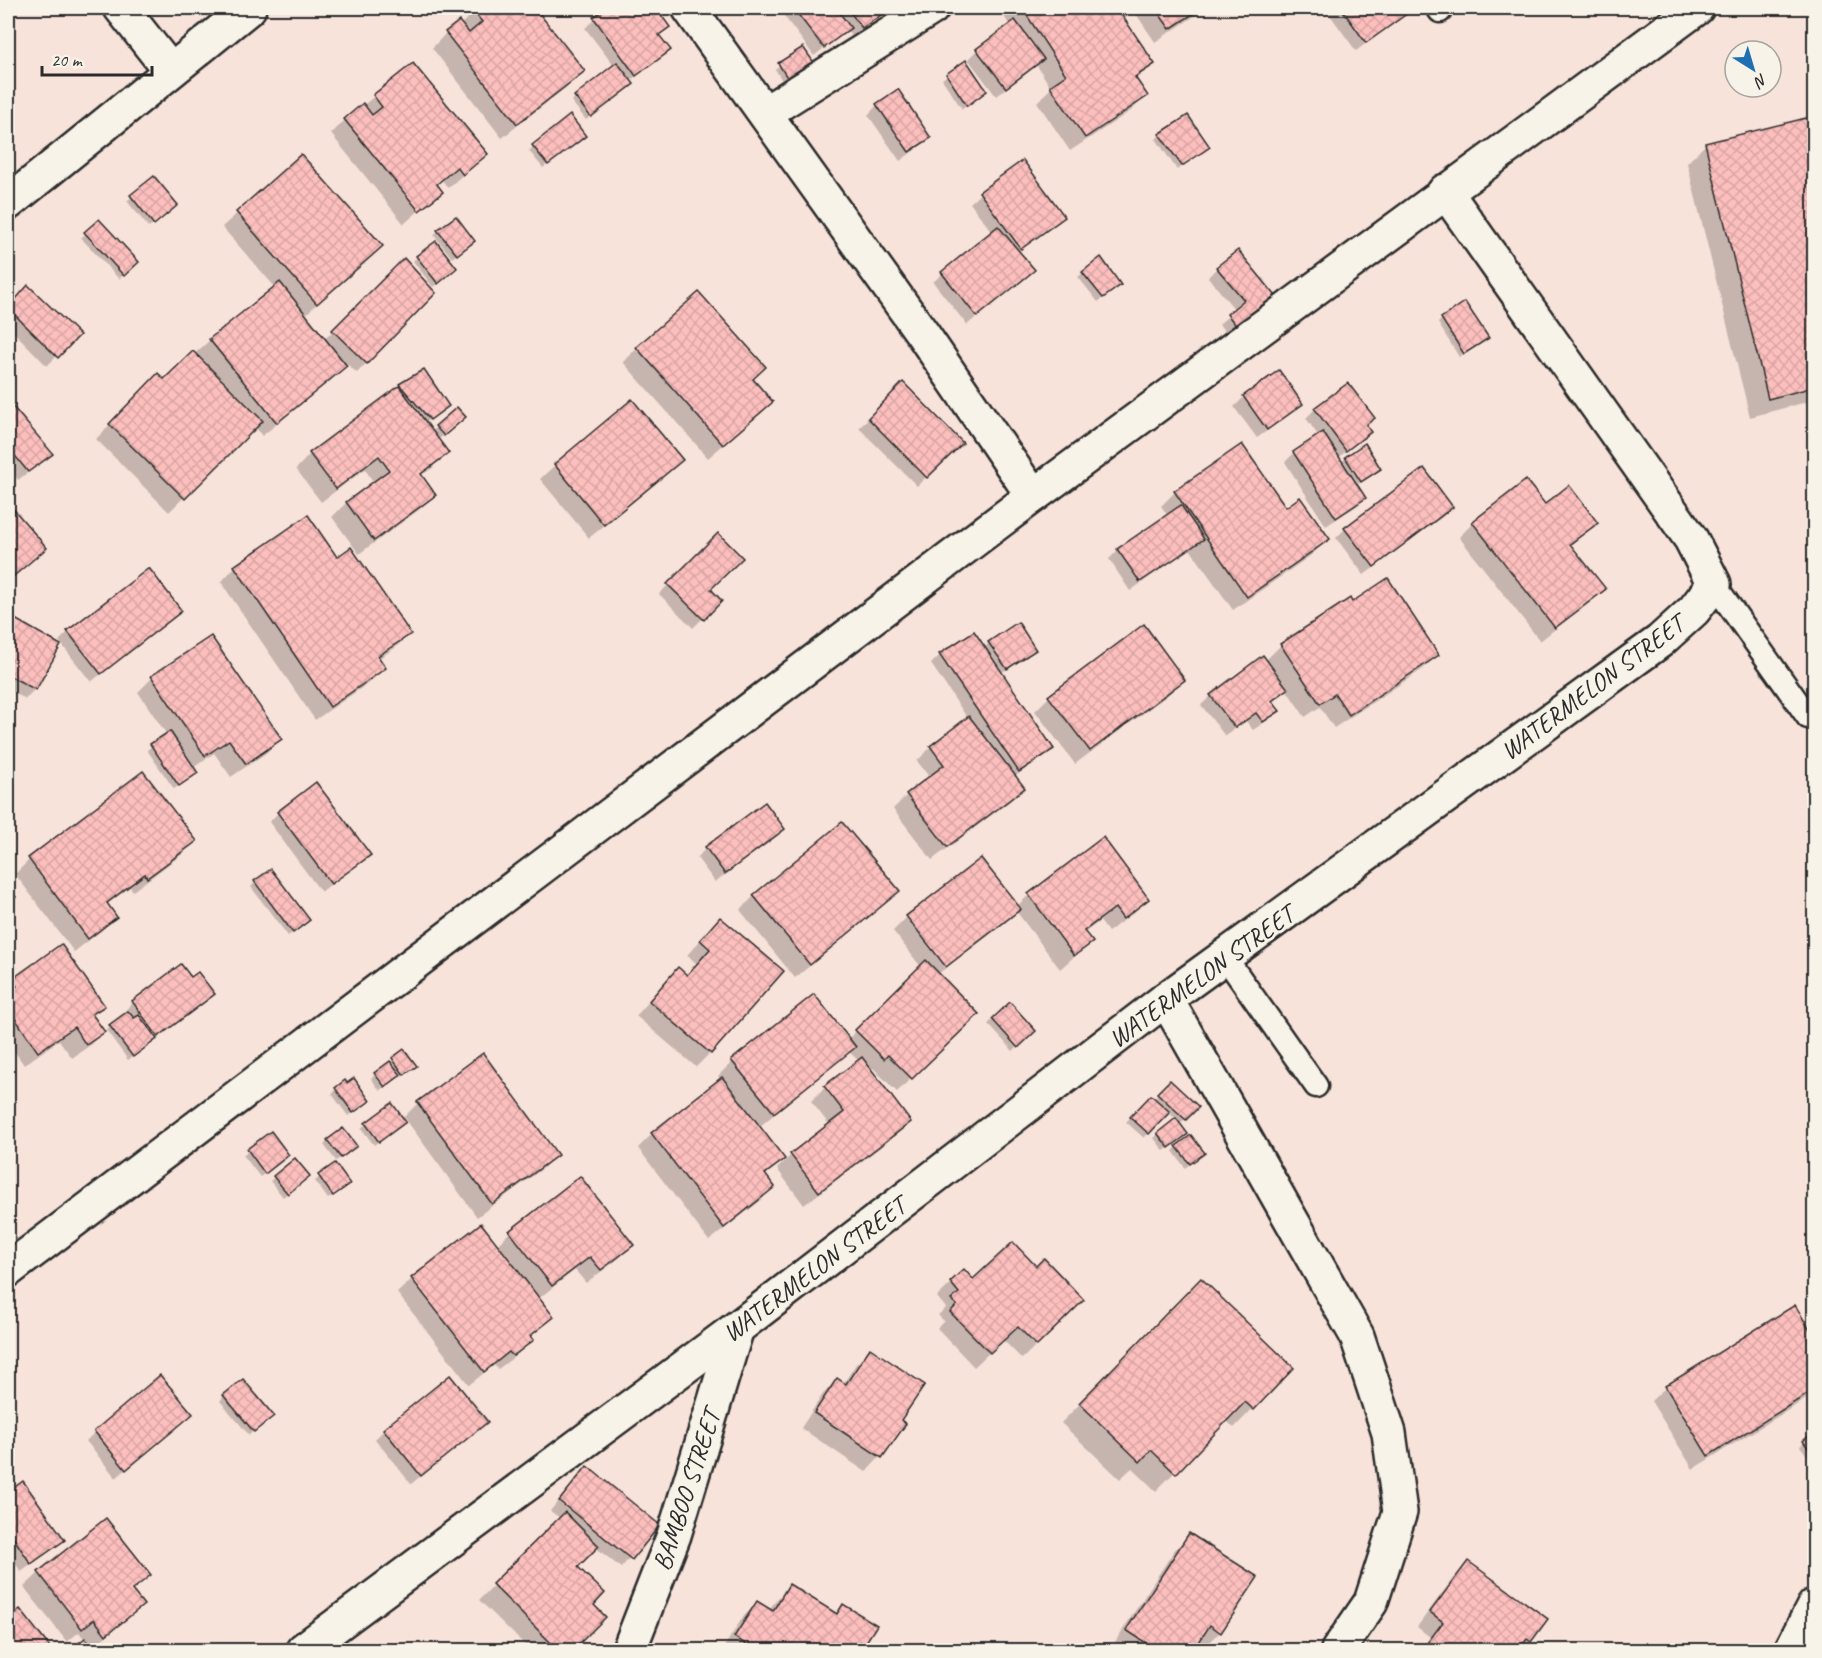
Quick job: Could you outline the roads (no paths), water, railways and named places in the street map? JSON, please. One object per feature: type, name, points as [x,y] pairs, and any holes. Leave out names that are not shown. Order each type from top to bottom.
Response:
[{"type":"street","points":[[121,8],[170,70]]},
{"type":"street","points":[[8,203],[249,8]]},
{"type":"street","points":[[689,8],[922,333],[1033,496]]},
{"type":"street","points":[[765,113],[932,8]]},
{"type":"street","points":[[8,1270],[1033,496],[1697,8]]},
{"type":"street","points":[[1445,191],[1691,539],[1714,584]]},
{"type":"street","name":"WATERMELON STREET","points":[[303,1650],[737,1328],[1166,999],[1660,641],[1694,610],[1714,584]]},
{"type":"street","points":[[1166,999],[1357,1336],[1389,1433],[1400,1512],[1371,1602],[1338,1650]]},
{"type":"street","name":"BAMBOO STREET","points":[[629,1650],[674,1535],[737,1328]]},
{"type":"street","points":[[1791,1650],[1815,1606]]},
{"type":"lane","points":[[1714,584],[1808,717]]},
{"type":"lane","points":[[1225,957],[1316,1086]]}]
